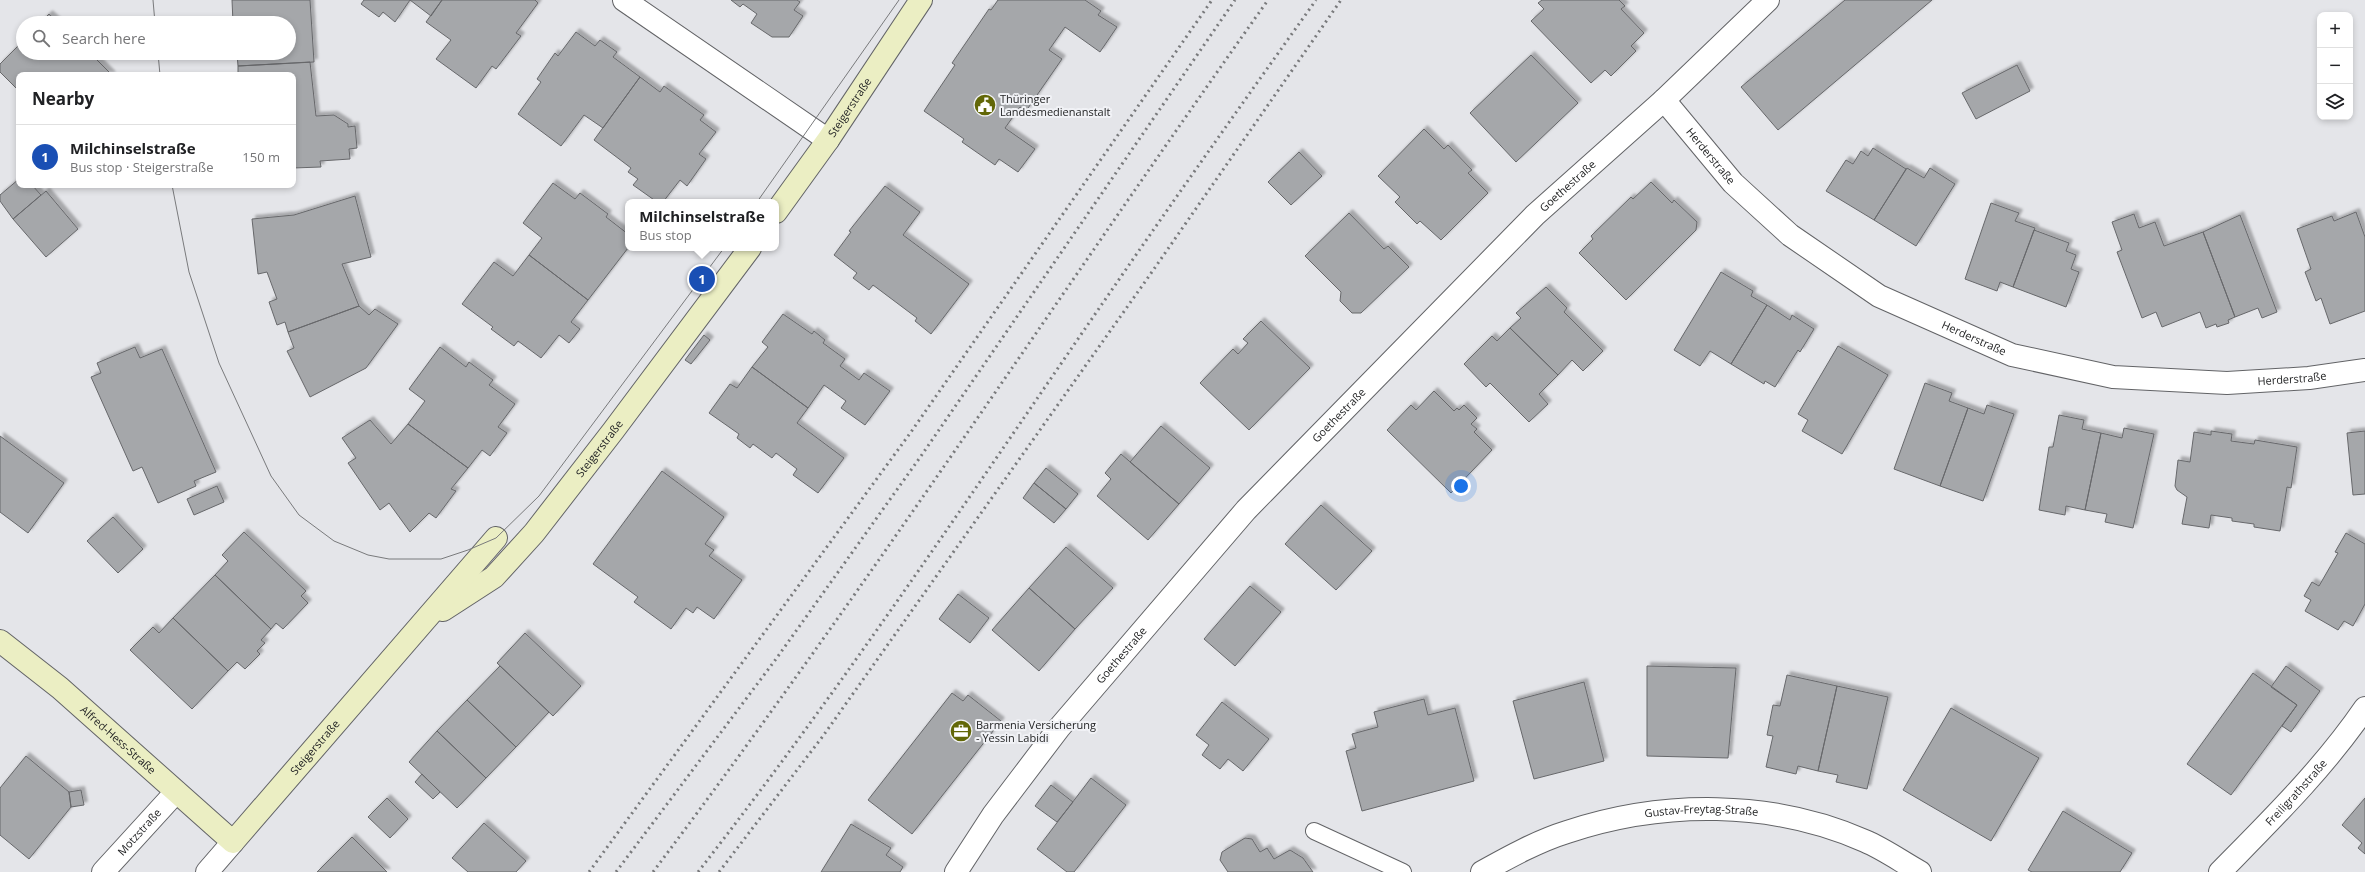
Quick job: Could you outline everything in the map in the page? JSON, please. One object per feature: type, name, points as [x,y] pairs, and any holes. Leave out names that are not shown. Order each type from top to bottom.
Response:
[{"type":"main road","name":"Steigerstraße","points":[[779,208],[828,140],[921,0]]},
{"type":"main road","name":"Steigerstraße","points":[[424,623],[494,577],[534,533],[614,431],[748,251]]},
{"type":"main road","name":"Steigerstraße","points":[[233,842],[496,538]]},
{"type":"main road","name":"Alfred-Hess-Straße","points":[[0,641],[60,688],[233,842]]},
{"type":"street","points":[[624,0],[828,140]]},
{"type":"street","name":"Goethestraße","points":[[956,872],[993,815],[1059,728],[1246,510],[1535,215],[1664,100],[1768,0]]},
{"type":"street","name":"Herderstraße","points":[[1664,100],[1733,183],[1790,235],[1879,296],[2012,355],[2112,377],[2220,382],[2309,378],[2365,370]]},
{"type":"street","name":"Freiligrathstraße","points":[[2220,872],[2284,807],[2351,729],[2365,708]]},
{"type":"street","name":"Motzstraße","points":[[103,872],[176,792]]},
{"type":"street","name":"Gustav-Freytag-Straße","points":[[1482,872],[1505,859],[1566,832],[1608,820],[1648,812],[1735,808],[1798,818],[1858,838],[1920,872]]},
{"type":"street","name":"Steigerstraße","points":[[207,872],[233,842]]},
{"type":"lane","points":[[1314,831],[1402,872]]},
{"type":"building","points":[[232,0],[310,0],[314,62],[238,66],[238,60],[296,60],[296,16],[233,16]]},
{"type":"building","points":[[364,0],[410,0],[395,22],[383,12],[379,17],[361,4]]},
{"type":"building","points":[[410,0],[442,0],[431,16]]},
{"type":"building","points":[[442,0],[535,0],[538,3],[516,33],[521,36],[496,69],[492,66],[476,88],[436,59],[451,40],[426,22]]},
{"type":"building","points":[[731,0],[797,0],[800,2],[794,10],[803,16],[789,37],[772,37],[751,23],[757,14],[743,4],[740,7]]},
{"type":"building","points":[[998,0],[1085,0],[1101,11],[1098,15],[1117,27],[1100,52],[1065,27],[1049,50],[1062,59],[1026,111],[1020,107],[1005,128],[1035,149],[1018,172],[999,159],[995,165],[962,142],[964,139],[924,111],[955,65],[952,63],[989,9],[991,10]]},
{"type":"building","points":[[1542,0],[1619,0],[1625,6],[1621,9],[1644,33],[1631,46],[1636,51],[1611,76],[1605,70],[1591,83],[1531,21],[1544,9],[1538,3]]},
{"type":"building","points":[[1845,0],[1932,0],[1778,130],[1741,87]]},
{"type":"building","points":[[576,32],[595,46],[600,40],[617,52],[613,57],[640,77],[603,128],[584,115],[561,146],[518,114],[541,82],[537,79],[555,53],[558,56]]},
{"type":"building","points":[[16,48],[16,60],[97,60],[109,72],[16,72],[16,88],[0,72],[0,64]]},
{"type":"building","points":[[1531,55],[1578,103],[1516,162],[1470,113]]},
{"type":"building","points":[[310,62],[316,116],[334,115],[348,124],[348,127],[355,126],[357,148],[349,149],[350,159],[320,161],[321,167],[296,168],[296,72],[238,72],[238,66]]},
{"type":"building","points":[[2017,65],[2030,91],[1976,119],[1962,93]]},
{"type":"building","points":[[640,77],[660,92],[664,86],[704,115],[700,120],[716,132],[699,154],[706,159],[687,186],[680,180],[665,199],[653,199],[633,185],[638,179],[628,172],[631,168],[594,140]]},
{"type":"building","points":[[1424,129],[1444,149],[1448,145],[1472,170],[1468,173],[1488,193],[1441,240],[1420,221],[1417,224],[1395,202],[1400,197],[1378,176]]},
{"type":"building","points":[[1873,148],[1906,169],[1874,220],[1826,191],[1846,160],[1853,164],[1861,151],[1868,156]]},
{"type":"building","points":[[1299,152],[1322,176],[1291,205],[1268,182]]},
{"type":"building","points":[[1907,168],[1924,178],[1930,168],[1955,184],[1916,246],[1874,220]]},
{"type":"building","points":[[16,182],[16,188],[35,188],[41,195],[13,219],[0,201],[0,195]]},
{"type":"building","points":[[1651,182],[1672,203],[1674,200],[1697,222],[1696,230],[1626,300],[1579,253],[1593,239],[1591,236],[1631,197],[1633,199]]},
{"type":"building","points":[[553,183],[575,199],[580,193],[608,214],[606,217],[625,232],[626,251],[588,300],[529,255],[542,238],[523,223]]},
{"type":"building","points":[[885,186],[920,212],[903,235],[969,284],[931,334],[915,321],[917,318],[873,285],[869,290],[853,278],[857,273],[834,255],[851,232],[849,231]]},
{"type":"building","points":[[46,191],[78,229],[46,257],[13,219]]},
{"type":"building","points":[[355,196],[371,257],[342,264],[359,306],[288,332],[285,322],[277,325],[269,302],[277,299],[267,272],[258,274],[252,219],[294,215]]},
{"type":"building","points":[[1991,203],[2019,213],[2015,221],[2035,228],[2013,287],[2000,282],[1997,291],[1965,279]]},
{"type":"building","points":[[2356,212],[2365,237],[2365,311],[2330,324],[2321,298],[2316,301],[2305,272],[2311,269],[2297,229],[2332,216],[2334,221]]},
{"type":"building","points":[[1349,213],[1384,249],[1388,246],[1409,267],[1361,313],[1352,313],[1340,301],[1341,292],[1305,256]]},
{"type":"building","points":[[2134,214],[2139,228],[2155,222],[2164,246],[2203,232],[2235,317],[2228,320],[2229,323],[2217,327],[2216,324],[2206,328],[2200,312],[2162,327],[2156,312],[2142,318],[2117,252],[2122,250],[2112,222]]},
{"type":"building","points":[[2240,215],[2277,312],[2262,318],[2258,308],[2235,317],[2203,232]]},
{"type":"building","points":[[2034,230],[2069,243],[2066,251],[2076,255],[2071,269],[2079,272],[2066,307],[2013,287]]},
{"type":"building","points":[[529,255],[588,300],[571,322],[580,329],[569,343],[559,335],[541,358],[518,341],[514,346],[491,329],[493,327],[462,304],[494,262],[513,276]]},
{"type":"building","points":[[1721,272],[1753,291],[1751,296],[1767,305],[1731,364],[1710,351],[1700,366],[1674,350]]},
{"type":"building","points":[[1546,287],[1567,308],[1564,312],[1603,351],[1583,371],[1572,360],[1558,375],[1510,328],[1521,318],[1516,313]]},
{"type":"building","points":[[1767,305],[1790,320],[1792,315],[1814,329],[1800,352],[1798,350],[1775,387],[1765,381],[1764,384],[1731,364]]},
{"type":"building","points":[[359,306],[369,315],[375,309],[398,324],[366,368],[310,397],[287,351],[294,348],[288,332]]},
{"type":"building","points":[[783,314],[812,334],[814,331],[825,340],[823,343],[845,359],[840,366],[859,380],[864,373],[890,391],[865,425],[841,408],[846,401],[824,385],[808,408],[752,367],[768,347],[762,342]]},
{"type":"building","points":[[1261,321],[1310,368],[1249,430],[1200,383],[1233,349],[1238,354],[1248,343],[1243,339]]},
{"type":"building","points":[[1510,328],[1558,375],[1539,394],[1548,404],[1529,422],[1490,383],[1486,387],[1464,364],[1492,336],[1497,341]]},
{"type":"building","points":[[704,335],[710,340],[691,364],[685,360]]},
{"type":"building","points":[[1838,346],[1888,375],[1842,454],[1802,431],[1808,420],[1798,414]]},
{"type":"building","points":[[135,347],[140,358],[162,349],[216,472],[194,481],[196,486],[158,503],[142,467],[133,471],[91,377],[101,373],[97,363]]},
{"type":"building","points":[[440,347],[466,367],[469,362],[493,380],[489,385],[515,404],[498,427],[507,433],[490,456],[482,450],[468,468],[408,424],[425,401],[409,389]]},
{"type":"building","points":[[752,367],[808,408],[797,423],[844,458],[818,493],[793,475],[797,469],[776,453],[772,458],[753,444],[750,448],[737,438],[739,434],[709,413],[730,384],[737,388]]},
{"type":"building","points":[[1925,383],[1952,393],[1949,401],[1968,408],[1940,486],[1894,469]]},
{"type":"building","points":[[1434,391],[1454,411],[1457,408],[1459,410],[1464,405],[1477,418],[1471,424],[1477,429],[1474,432],[1492,450],[1451,493],[1387,430],[1411,405],[1416,410]]},
{"type":"building","points":[[1987,405],[2014,414],[1983,501],[1940,486],[1968,408],[1984,414]]},
{"type":"building","points":[[2059,415],[2084,420],[2082,429],[2101,433],[2085,510],[2066,506],[2065,515],[2039,510],[2049,447],[2053,447]]},
{"type":"building","points":[[370,420],[391,444],[408,424],[468,468],[451,489],[456,491],[436,518],[429,513],[410,532],[389,503],[380,510],[348,463],[356,458],[342,438]]},
{"type":"building","points":[[1161,426],[1210,468],[1179,504],[1130,462]]},
{"type":"building","points":[[2124,428],[2154,434],[2133,528],[2105,522],[2107,514],[2085,510],[2101,433],[2122,438]]},
{"type":"building","points":[[2211,431],[2232,434],[2231,441],[2254,444],[2255,440],[2297,447],[2291,488],[2287,487],[2280,531],[2254,527],[2254,524],[2232,521],[2232,518],[2211,515],[2209,528],[2182,524],[2187,497],[2177,490],[2175,486],[2178,460],[2190,462],[2194,432],[2211,435]]},
{"type":"building","points":[[2365,431],[2365,494],[2353,495],[2347,433]]},
{"type":"building","points":[[0,436],[64,483],[28,533],[0,512]]},
{"type":"building","points":[[1121,454],[1179,504],[1148,540],[1097,496],[1111,479],[1105,473]]},
{"type":"building","points":[[1046,468],[1078,494],[1066,509],[1034,483]]},
{"type":"building","points":[[662,471],[724,517],[705,544],[714,550],[709,556],[742,580],[714,619],[697,607],[693,613],[686,608],[671,629],[634,602],[638,597],[593,564]]},
{"type":"building","points":[[1034,483],[1066,509],[1054,523],[1023,498]]},
{"type":"building","points":[[217,486],[224,502],[194,515],[187,499]]},
{"type":"building","points":[[1321,505],[1372,551],[1336,590],[1285,544]]},
{"type":"building","points":[[113,517],[143,549],[118,573],[87,541]]},
{"type":"building","points":[[244,532],[306,591],[301,596],[308,603],[283,629],[276,623],[271,629],[215,575],[228,561],[222,555]]},
{"type":"building","points":[[2346,533],[2365,544],[2365,604],[2353,626],[2344,621],[2338,630],[2305,611],[2311,600],[2304,596],[2312,582],[2319,586],[2338,553],[2335,552]]},
{"type":"building","points":[[1066,547],[1113,588],[1075,629],[1029,588]]},
{"type":"building","points":[[215,575],[271,629],[261,640],[265,643],[257,651],[260,654],[245,669],[237,662],[228,671],[173,618]]},
{"type":"building","points":[[1250,586],[1281,612],[1235,666],[1204,639]]},
{"type":"building","points":[[1029,588],[1075,629],[1039,671],[992,630]]},
{"type":"building","points":[[958,594],[989,618],[970,643],[939,619]]},
{"type":"building","points":[[173,618],[228,671],[192,709],[130,650],[153,627],[159,633]]},
{"type":"building","points":[[525,633],[581,686],[553,716],[497,663]]},
{"type":"building","points":[[500,666],[549,712],[516,747],[467,700]]},
{"type":"building","points":[[1647,666],[1736,668],[1728,758],[1647,756]]},
{"type":"building","points":[[2286,666],[2320,691],[2291,732],[2282,726],[2297,705],[2271,687]]},
{"type":"building","points":[[2253,673],[2297,705],[2231,795],[2187,764]]},
{"type":"building","points":[[1787,675],[1837,686],[1818,771],[1798,766],[1796,774],[1766,767],[1773,736],[1767,735],[1773,705],[1780,706]]},
{"type":"building","points":[[1584,682],[1604,761],[1534,779],[1513,701]]},
{"type":"building","points":[[1837,686],[1888,697],[1867,789],[1836,782],[1838,775],[1818,771]]},
{"type":"building","points":[[952,693],[963,701],[968,695],[1001,721],[912,834],[868,800]]},
{"type":"building","points":[[1424,699],[1428,715],[1455,708],[1474,781],[1362,811],[1346,751],[1356,748],[1352,734],[1378,727],[1374,712]]},
{"type":"building","points":[[467,700],[516,747],[486,778],[437,731]]},
{"type":"building","points":[[1222,702],[1269,739],[1243,771],[1228,759],[1220,769],[1202,755],[1209,745],[1196,735]]},
{"type":"building","points":[[1951,708],[2039,758],[1991,841],[1903,790]]},
{"type":"building","points":[[437,731],[486,778],[457,808],[409,762]]},
{"type":"building","points":[[26,756],[69,792],[71,807],[29,859],[0,835],[0,788]]},
{"type":"building","points":[[422,774],[440,792],[433,799],[415,782]]},
{"type":"building","points":[[1091,778],[1126,805],[1074,872],[1067,872],[1037,849]]},
{"type":"building","points":[[1051,785],[1073,802],[1057,822],[1035,806]]},
{"type":"building","points":[[81,790],[84,805],[71,807],[69,792]]},
{"type":"building","points":[[387,798],[408,819],[390,838],[368,817]]},
{"type":"building","points":[[2365,798],[2365,854],[2358,848],[2362,843],[2342,825]]},
{"type":"building","points":[[2063,811],[2132,853],[2120,872],[2032,872],[2028,870]]},
{"type":"building","points":[[484,823],[526,861],[516,872],[468,872],[452,858]]},
{"type":"building","points":[[851,824],[891,848],[886,855],[903,867],[900,872],[821,872]]},
{"type":"building","points":[[352,837],[387,872],[317,872]]},
{"type":"building","points":[[1245,838],[1252,839],[1260,852],[1267,848],[1274,859],[1290,850],[1303,858],[1313,872],[1228,872],[1220,860],[1222,852]]},
{"type":"tram line","points":[[153,0],[154,16]]},
{"type":"tram line","points":[[759,199],[899,0]]},
{"type":"tram line","points":[[159,60],[160,72]]},
{"type":"tram line","points":[[173,188],[189,272],[219,363],[271,476],[299,515],[334,541],[368,555],[389,559],[441,559],[468,550],[496,538],[539,496],[722,251]]},
{"type":"railway","points":[[589,872],[911,432],[1212,0]]},
{"type":"railway","points":[[616,872],[776,659],[921,456],[1235,0]]},
{"type":"railway","points":[[653,872],[732,765],[887,548],[1268,0]]},
{"type":"railway","points":[[698,872],[759,793],[876,631],[1161,219],[1316,0]]},
{"type":"railway","points":[[719,872],[823,736],[1147,279],[1341,0]]},
{"type":"place","name":"Thüringer Landesmedienanstalt","points":[[985,105]]},
{"type":"place","name":"Milchinselstraße","points":[[702,279]]},
{"type":"place","name":"Barmenia Versicherung - Yessin Labidi","points":[[961,731]]}]
